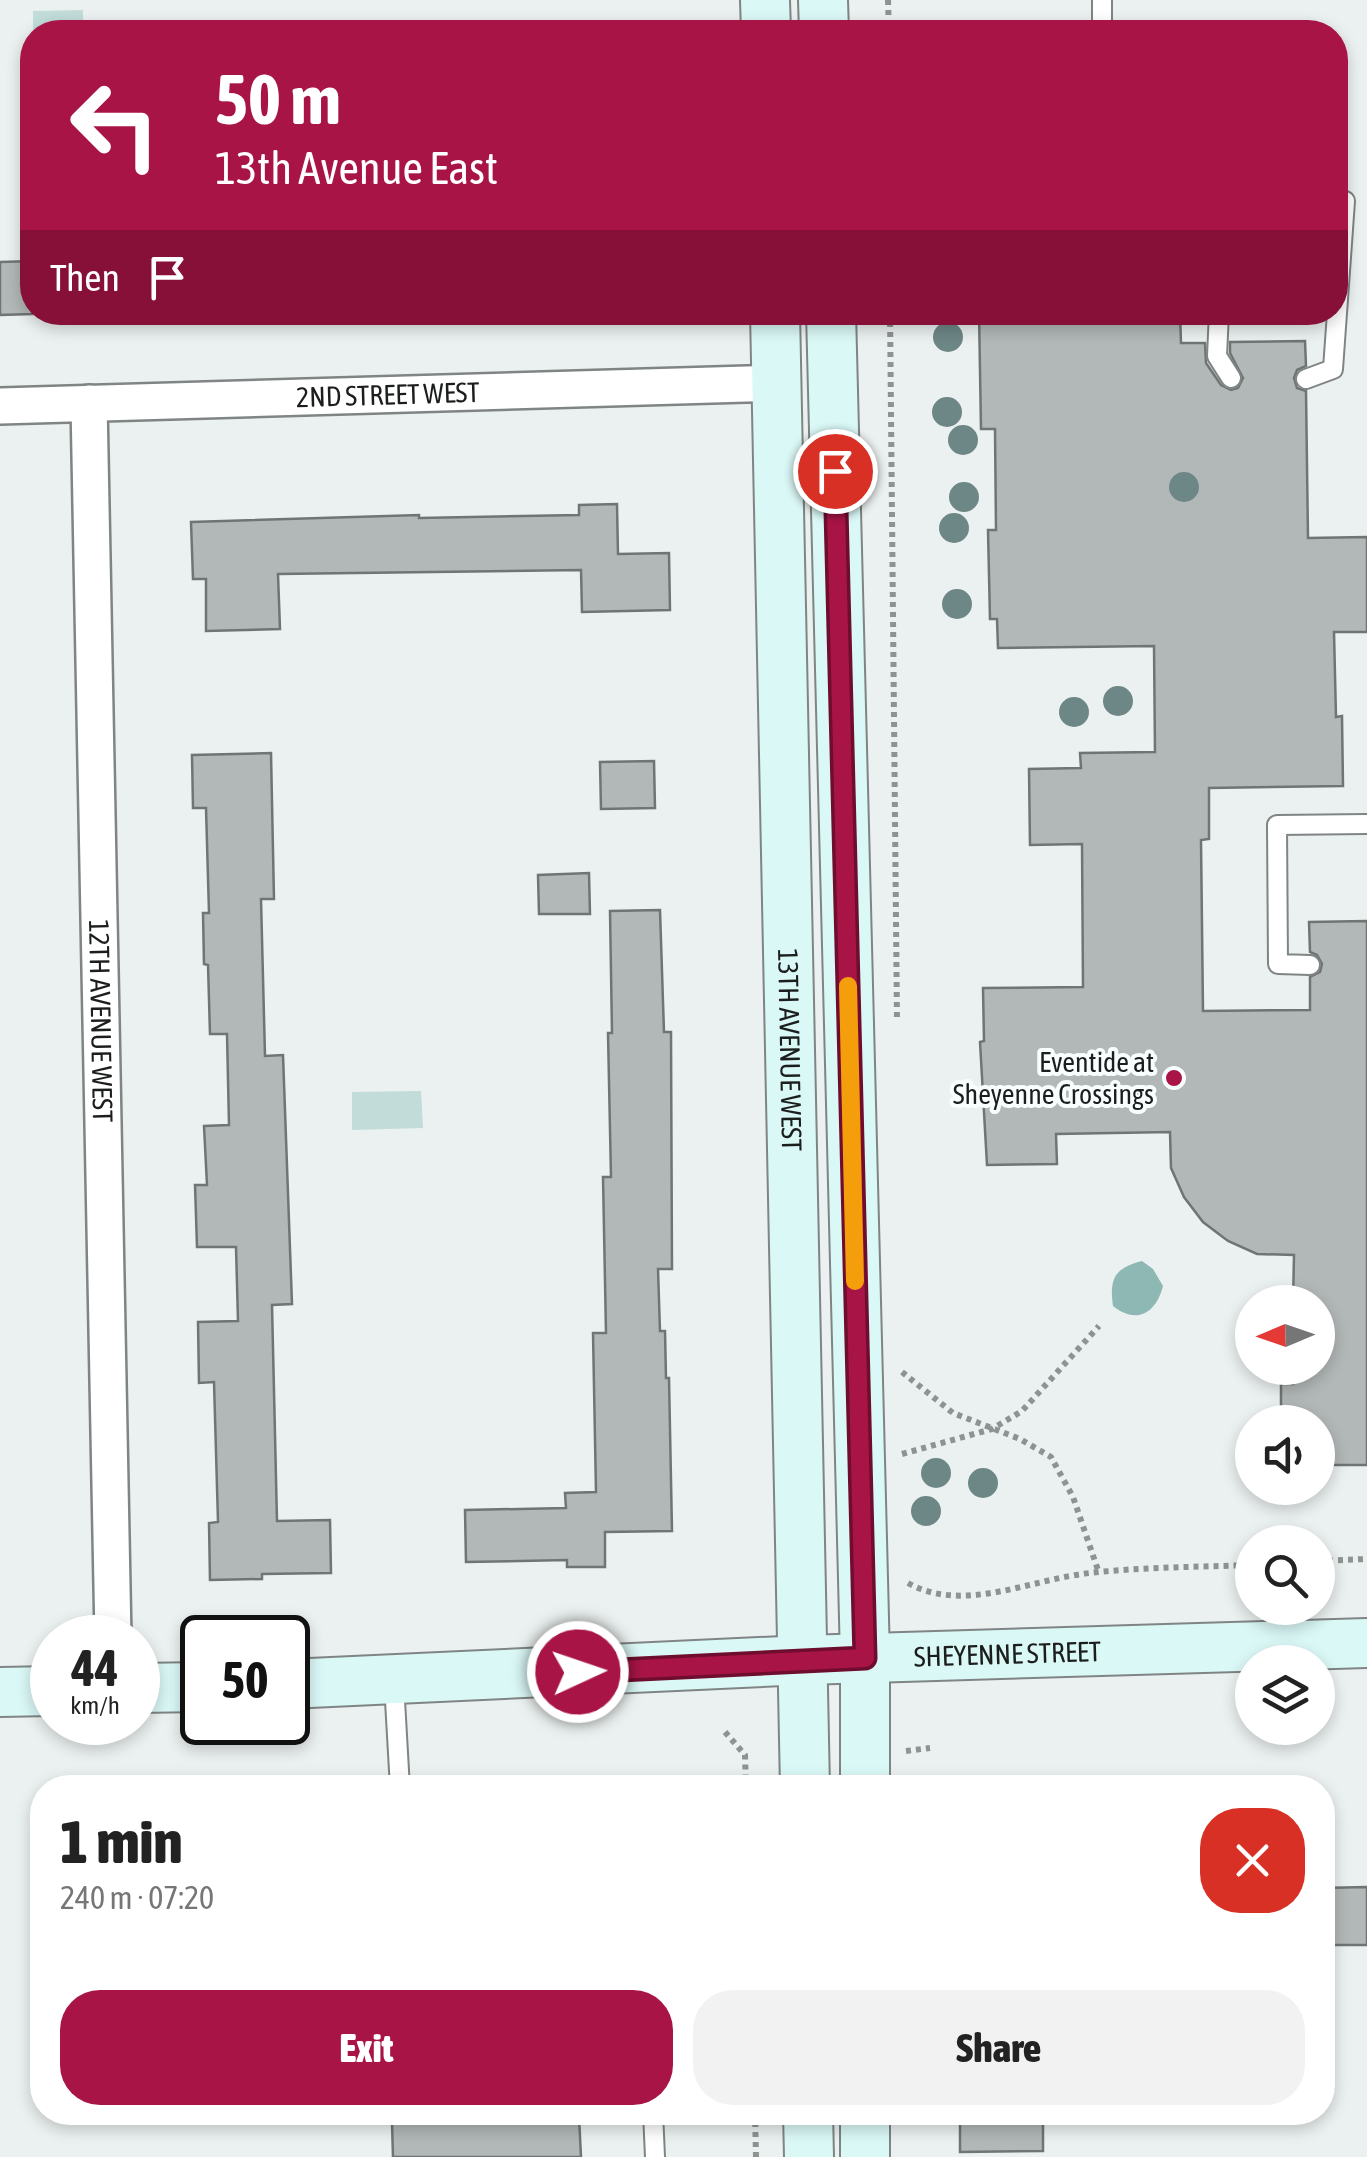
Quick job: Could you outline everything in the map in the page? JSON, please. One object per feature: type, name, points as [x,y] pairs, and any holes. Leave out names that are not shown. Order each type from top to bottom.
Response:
[{"type":"main road","name":"13TH AVENUE WEST","points":[[775,325],[805,1775]]},
{"type":"main road","points":[[831,325],[865,1775]]},
{"type":"main road","name":"SHEYENNE STREET","points":[[310,1683],[804,1660],[1367,1643]]},
{"type":"main road","points":[[0,1692],[30,1691]]},
{"type":"main road","points":[[808,2125],[808,2157]]},
{"type":"main road","points":[[865,2125],[865,2157]]},
{"type":"street","name":"2ND STREET WEST","points":[[0,406],[777,383]]},
{"type":"street","name":"12TH AVENUE WEST","points":[[89,403],[113,1615]]},
{"type":"lane","points":[[1218,325],[1217,356],[1230,378]]},
{"type":"lane","points":[[1306,378],[1333,369],[1335,325]]},
{"type":"lane","points":[[1310,965],[1278,964],[1276,825],[1367,824]]},
{"type":"lane","points":[[394,1681],[399,1775]]},
{"type":"lane","points":[[654,2125],[655,2157]]},
{"type":"path","points":[[890,325],[898,1026]]},
{"type":"path","points":[[901,1454],[992,1429],[1022,1411],[1099,1326]]},
{"type":"path","points":[[900,1387],[900,1370],[952,1413],[1051,1457],[1073,1497],[1099,1572]]},
{"type":"path","points":[[900,1472],[901,1438]]},
{"type":"path","points":[[1335,1560],[1367,1559]]},
{"type":"path","points":[[900,1579],[924,1592],[948,1597],[1099,1572],[1235,1566]]},
{"type":"path","points":[[726,1732],[745,1755],[746,1775]]},
{"type":"path","points":[[755,2125],[756,2157]]},
{"type":"shaded area","points":[[83,10],[83,20],[33,20],[33,11]]},
{"type":"shaded area","points":[[421,1091],[423,1128],[352,1130],[352,1092]]},
{"type":"shaded area","points":[[1142,1261],[1153,1269],[1163,1286],[1150,1309],[1130,1315],[1113,1306],[1113,1281],[1120,1271]]},
{"type":"building","points":[[20,261],[20,314],[0,315],[0,262]]},
{"type":"building","points":[[979,325],[1180,325],[1181,343],[1205,343],[1206,363],[1221,385],[1231,390],[1238,388],[1243,378],[1230,353],[1230,342],[1305,341],[1306,366],[1297,370],[1294,378],[1297,388],[1306,391],[1308,538],[1367,537],[1367,632],[1334,632],[1336,717],[1342,716],[1343,786],[1209,788],[1209,839],[1201,840],[1203,1011],[1310,1010],[1310,977],[1320,972],[1322,964],[1310,952],[1309,922],[1367,921],[1367,1465],[1335,1465],[1335,1405],[1281,1405],[1281,1385],[1335,1385],[1335,1285],[1293,1285],[1294,1255],[1257,1254],[1228,1241],[1203,1222],[1184,1197],[1171,1168],[1170,1132],[1056,1134],[1057,1164],[987,1165],[980,1042],[984,1041],[983,988],[1083,987],[1082,844],[1030,845],[1029,769],[1081,768],[1080,753],[1155,752],[1154,646],[998,648],[997,619],[990,619],[988,530],[996,530],[995,429],[981,429]]},
{"type":"building","points":[[617,504],[618,554],[669,553],[670,610],[582,612],[581,570],[278,574],[280,629],[206,631],[206,579],[193,579],[191,522],[579,515],[579,505]]},
{"type":"building","points":[[271,753],[274,899],[261,899],[265,1056],[283,1055],[292,1304],[272,1305],[277,1521],[330,1520],[331,1573],[210,1580],[209,1523],[218,1522],[214,1382],[199,1383],[198,1322],[238,1321],[236,1247],[197,1247],[195,1185],[207,1185],[204,1126],[229,1125],[227,1034],[210,1034],[203,913],[209,913],[206,808],[193,808],[192,755]]},
{"type":"building","points":[[654,761],[655,808],[601,809],[600,762]]},
{"type":"building","points":[[589,873],[590,914],[539,914],[538,875]]},
{"type":"building","points":[[660,910],[664,1032],[671,1032],[672,1269],[658,1269],[660,1331],[665,1331],[669,1378],[672,1531],[605,1532],[605,1567],[567,1567],[567,1560],[466,1562],[465,1510],[566,1508],[565,1493],[596,1492],[593,1333],[606,1333],[603,1177],[611,1177],[610,911]]},
{"type":"building","points":[[1367,1887],[1367,1945],[1335,1945],[1335,1888]]},
{"type":"building","points":[[392,2125],[579,2125],[581,2157],[393,2157]]},
{"type":"building","points":[[960,2125],[1043,2125],[1043,2151],[960,2152]]},
{"type":"slow traffic","points":[[848,986],[855,1281]]},
{"type":"place","name":"Eventide at Sheyenne Crossings","points":[[1174,1078]]},
{"type":"route","points":[[578,1672],[865,1658],[835,471]]}]
